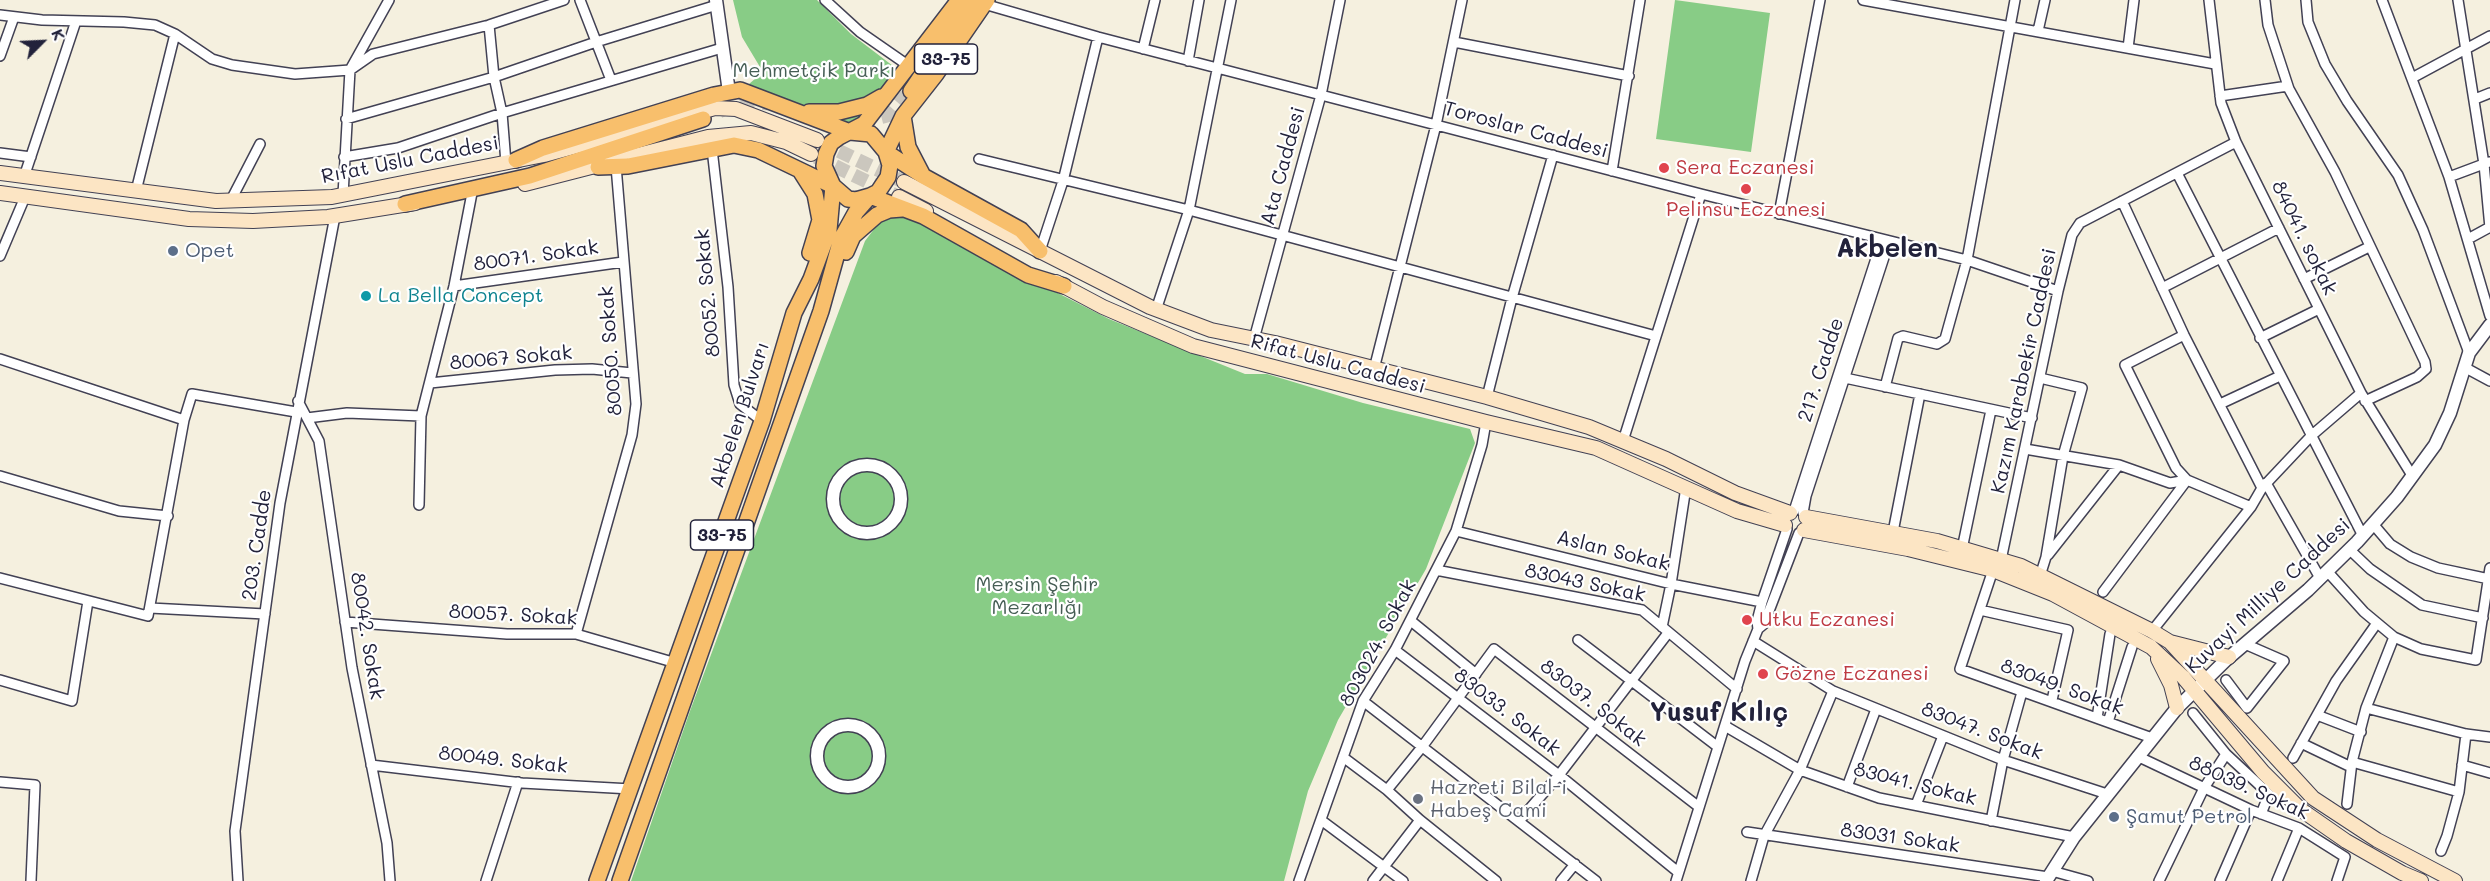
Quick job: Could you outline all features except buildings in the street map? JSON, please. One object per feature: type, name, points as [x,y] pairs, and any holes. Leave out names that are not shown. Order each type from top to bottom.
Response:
[{"type":"main road","name":"33-75","points":[[850,132],[864,124],[959,0]]},
{"type":"main road","name":"33-75","points":[[911,91],[981,1]]},
{"type":"main road","name":"33-75","points":[[874,194],[888,177],[890,165],[886,152],[903,116],[936,74],[981,1]]},
{"type":"main road","points":[[511,161],[543,148],[740,90],[850,132],[871,134],[886,152],[923,177],[1021,230],[1041,251]]},
{"type":"main road","points":[[800,112],[838,112],[867,105],[889,92]]},
{"type":"main road","name":"Rıfat Uslu Caddesi","points":[[0,173],[216,201],[233,195],[343,195],[544,155],[715,108],[736,109],[817,140]]},
{"type":"main road","points":[[903,116],[908,147],[923,177]]},
{"type":"main road","points":[[405,204],[530,176],[703,119]]},
{"type":"main road","name":"Akbelen Bulvarı","points":[[597,881],[762,421],[794,313],[811,279],[829,230],[832,186],[824,166],[826,153],[831,143],[850,132]]},
{"type":"main road","name":"Rıfat Uslu Caddesi","points":[[0,193],[189,219],[253,221],[335,216],[524,184],[708,137],[751,133],[786,142],[811,154]]},
{"type":"main road","points":[[598,166],[628,166],[734,145],[758,150],[832,186],[848,198],[856,200],[874,194],[902,203],[1028,275],[1064,286]]},
{"type":"main road","name":"33-75","points":[[794,313],[801,278],[820,220],[815,194],[801,172]]},
{"type":"main road","name":"Rifat Uslu Caddesi","points":[[904,182],[1156,310],[1211,330],[1374,369],[1589,427],[1666,459],[1796,521]]},
{"type":"main road","name":"Akbelen Bulvarı","points":[[620,881],[821,310],[840,239],[856,212],[874,194]]},
{"type":"main road","name":"33-75","points":[[821,310],[853,236],[878,215],[902,203]]},
{"type":"main road","name":"Rifat Uslu Caddesi","points":[[1064,286],[1103,307],[1194,346],[1486,422],[1596,448],[1737,512],[1796,521]]},
{"type":"main road","points":[[1796,521],[1893,532],[1962,549],[2053,594],[2151,647],[2194,691],[2263,772],[2300,809],[2346,841],[2402,873],[2421,881]]},
{"type":"main road","points":[[1796,521],[1908,549],[1997,565],[2021,566],[2152,631],[2170,642],[2313,798],[2377,840],[2455,881]]},
{"type":"main road","points":[[2170,642],[2229,657]]},
{"type":"main road","points":[[2151,647],[2165,670],[2177,708]]},
{"type":"street","points":[[343,195],[350,70],[389,0]]},
{"type":"street","points":[[0,15],[155,25],[175,34],[212,59],[232,65],[295,74],[350,70],[374,54],[489,25],[564,0]]},
{"type":"street","points":[[580,0],[610,80]]},
{"type":"street","points":[[825,0],[860,32],[909,66]]},
{"type":"street","points":[[1143,49],[1155,0]]},
{"type":"street","points":[[1188,60],[1198,0]]},
{"type":"street","points":[[1156,310],[1189,210],[1231,0]]},
{"type":"street","name":"Ata Caddesi","points":[[1254,339],[1321,95],[1341,0]]},
{"type":"street","points":[[1374,369],[1436,125],[1462,0]]},
{"type":"street","points":[[1612,171],[1640,0]]},
{"type":"street","points":[[1779,214],[1820,0]]},
{"type":"street","points":[[1863,0],[2215,64]]},
{"type":"street","points":[[1885,387],[1900,336],[1937,344],[1945,339],[1967,260],[2015,0]]},
{"type":"street","points":[[2038,31],[2044,0]]},
{"type":"street","points":[[2128,48],[2134,0]]},
{"type":"street","name":"84041. sokak","points":[[2209,0],[2220,96],[2236,142],[2363,397],[2413,477]]},
{"type":"street","points":[[2152,631],[2251,507],[2264,485],[2311,436],[2363,397],[2417,376],[2426,369],[2421,352],[2335,172],[2288,86],[2268,25],[2265,0]]},
{"type":"street","points":[[2306,0],[2308,22],[2325,64],[2347,101],[2398,175],[2431,250],[2469,353]]},
{"type":"street","points":[[2382,0],[2449,177],[2490,316]]},
{"type":"street","points":[[2458,0],[2487,163],[2490,228],[2468,239]]},
{"type":"street","name":"Toroslar Caddesi","points":[[981,1],[1143,49],[1779,214],[1967,260],[2058,291]]},
{"type":"street","points":[[346,119],[494,77],[717,3],[729,92]]},
{"type":"street","points":[[0,56],[14,17]]},
{"type":"street","points":[[24,177],[76,21]]},
{"type":"street","points":[[489,25],[494,77],[511,161]]},
{"type":"street","points":[[136,191],[175,34]]},
{"type":"street","points":[[2412,78],[2490,36]]},
{"type":"street","points":[[1041,251],[1063,181],[1098,37]]},
{"type":"street","points":[[1454,42],[1629,76]]},
{"type":"street","points":[[344,157],[398,148],[502,113],[722,48]]},
{"type":"street","points":[[2220,96],[2288,86]]},
{"type":"street","points":[[2475,99],[2490,93]]},
{"type":"street","name":"Kazım Karabekir Caddesi","points":[[1960,669],[1997,565],[2032,418],[2058,291],[2073,235],[2080,223],[2236,142]]},
{"type":"street","points":[[233,195],[260,144]]},
{"type":"street","name":"80052. Sokak","points":[[712,149],[728,287],[734,385],[740,404],[762,421]]},
{"type":"street","points":[[0,153],[31,157]]},
{"type":"street","points":[[1487,398],[1512,298],[1553,155]]},
{"type":"street","points":[[979,159],[1189,210],[1656,336]]},
{"type":"street","points":[[2449,177],[2487,163]]},
{"type":"street","name":"80050. Sokak","points":[[576,634],[632,435],[636,404],[616,166]]},
{"type":"street","points":[[2177,173],[2363,536]]},
{"type":"street","points":[[418,505],[421,416],[454,286],[472,193]]},
{"type":"street","points":[[1623,441],[1701,194]]},
{"type":"street","points":[[0,256],[25,197]]},
{"type":"street","points":[[2122,201],[2184,334],[2220,404],[2264,485],[2324,574],[2394,637],[2421,649],[2476,660],[2490,568]]},
{"type":"street","name":"203. Cadde","points":[[238,881],[235,831],[280,503],[335,216]]},
{"type":"street","points":[[2162,288],[2279,228]]},
{"type":"street","name":"217. Cadde","points":[[1677,877],[1753,641],[1762,602],[1806,496],[1845,378],[1886,241]]},
{"type":"street","name":"217. Cadde","points":[[1757,625],[1764,624],[1886,241]]},
{"type":"street","points":[[2304,279],[2369,247]]},
{"type":"street","name":"80071. Sokak","points":[[454,286],[623,262]]},
{"type":"street","points":[[2260,338],[2319,309]]},
{"type":"street","name":"Kuvayi Milliye Caddesi","points":[[2049,876],[2074,837],[2177,708],[2229,657],[2350,550],[2413,477],[2435,445],[2450,413],[2469,353],[2490,326]]},
{"type":"street","points":[[2184,334],[2125,365],[2176,468],[2187,480],[2251,507]]},
{"type":"street","points":[[0,359],[184,420]]},
{"type":"street","points":[[2464,367],[2490,381]]},
{"type":"street","name":"80067 Sokak","points":[[430,383],[555,370],[592,369],[632,373]]},
{"type":"street","points":[[2220,404],[2280,376]]},
{"type":"street","points":[[1845,378],[2032,418]]},
{"type":"street","points":[[2040,378],[2082,388],[2063,456],[2046,557],[2040,576]]},
{"type":"street","points":[[0,578],[148,616],[184,420],[192,394],[296,412]]},
{"type":"street","points":[[1893,532],[1920,394]]},
{"type":"street","name":"80042. Sokak","points":[[298,401],[319,441],[352,668],[387,843],[390,881]]},
{"type":"street","points":[[1962,549],[1991,410]]},
{"type":"street","points":[[307,418],[347,412],[421,416]]},
{"type":"street","name":"803024. Sokak","points":[[1302,879],[1363,701],[1411,621],[1456,531],[1482,445],[1486,422]]},
{"type":"street","points":[[2025,448],[2119,465],[2170,483],[2187,480]]},
{"type":"street","points":[[861,465],[882,468],[898,484],[901,496],[900,508],[887,527],[876,532],[854,530],[838,516],[833,495],[842,475],[851,469],[861,465]]},
{"type":"street","points":[[2046,557],[2119,465]]},
{"type":"street","points":[[0,476],[119,511],[168,516]]},
{"type":"street","points":[[2103,592],[2187,480]]},
{"type":"street","points":[[1519,821],[1559,776],[1665,630],[1686,487]]},
{"type":"street","points":[[2373,524],[2391,544],[2411,557],[2438,568],[2489,582]]},
{"type":"street","name":"Aslan Sokak","points":[[1456,531],[1671,584],[1762,602]]},
{"type":"street","points":[[2350,550],[2370,569],[2422,605],[2483,618]]},
{"type":"street","name":"83043 Sokak","points":[[1436,570],[1642,610],[1737,689]]},
{"type":"street","points":[[0,680],[72,701],[88,601]]},
{"type":"street","points":[[150,608],[265,614]]},
{"type":"street","points":[[1980,610],[2068,630],[2052,700]]},
{"type":"street","points":[[1387,790],[1476,674],[1411,621]]},
{"type":"street","name":"80057. Sokak","points":[[345,622],[507,633],[576,634],[676,663]]},
{"type":"street","points":[[2293,758],[2336,681],[2377,623]]},
{"type":"street","points":[[2097,718],[2110,634]]},
{"type":"street","points":[[2347,804],[2352,765],[2366,708],[2394,637]]},
{"type":"street","points":[[1578,640],[1718,747]]},
{"type":"street","name":"83047. Sokak","points":[[1753,641],[1833,691],[2003,760],[2107,794]]},
{"type":"street","points":[[2226,680],[2247,708],[2284,661],[2245,644]]},
{"type":"street","points":[[2108,722],[2132,647]]},
{"type":"street","name":"83037. Sokak","points":[[1476,674],[1494,649],[1699,807]]},
{"type":"street","name":"83033. Sokak","points":[[1395,650],[1559,776],[1677,877]]},
{"type":"street","name":"83049. Sokak","points":[[1960,669],[2022,692],[2052,700],[2152,738]]},
{"type":"street","points":[[1751,881],[1764,836],[1800,770],[1833,691]]},
{"type":"street","points":[[1991,821],[2003,760],[2022,692]]},
{"type":"street","points":[[1363,701],[1596,881]]},
{"type":"street","points":[[2366,708],[2466,734],[2490,736]]},
{"type":"street","points":[[1847,787],[1876,709]]},
{"type":"street","points":[[2193,713],[2226,754],[2269,794],[2261,814]]},
{"type":"street","points":[[2317,715],[2361,732]]},
{"type":"street","points":[[841,725],[852,725],[861,728],[876,741],[879,761],[876,771],[861,784],[842,788],[824,776],[818,767],[816,756],[818,746],[823,736],[831,729],[841,725]]},
{"type":"street","name":"83041. Sokak","points":[[1725,726],[1800,770],[1879,798],[2074,837]]},
{"type":"street","points":[[2440,851],[2447,836],[2459,792],[2466,734]]},
{"type":"street","points":[[1916,806],[1944,736]]},
{"type":"street","points":[[2301,743],[2352,765],[2459,792]]},
{"type":"street","points":[[2159,881],[2204,788],[2226,754]]},
{"type":"street","name":"88039. Sokak","points":[[2137,756],[2251,810],[2299,828],[2344,857],[2337,881]]},
{"type":"street","points":[[1343,757],[1387,790],[1420,820],[1496,881]]},
{"type":"street","name":"80049. Sokak","points":[[371,765],[518,782],[631,789]]},
{"type":"street","points":[[2462,765],[2490,773]]},
{"type":"street","points":[[0,782],[35,785],[31,881]]},
{"type":"street","points":[[486,881],[518,782]]},
{"type":"street","points":[[2220,881],[2251,810]]},
{"type":"street","points":[[1321,820],[1402,881]]},
{"type":"street","points":[[1373,881],[1420,820]]},
{"type":"street","points":[[2277,881],[2299,828]]},
{"type":"street","name":"83031 Sokak","points":[[1747,832],[2088,881]]},
{"type":"street","points":[[1561,881],[1575,864]]},
{"type":"green space","name":"Mehmetçik Parkı","points":[[733,0],[817,0],[851,34],[897,69],[867,116],[847,125],[742,90],[763,72],[742,37]]},
{"type":"green space","points":[[1675,0],[1770,13],[1751,152],[1656,139]]},
{"type":"green space","name":"Mersin Şehir Mezarlığı","points":[[900,213],[1109,319],[1245,374],[1267,374],[1363,403],[1470,429],[1475,443],[1426,569],[1338,720],[1308,791],[1284,881],[631,881],[690,711],[865,241],[884,216]]},
{"type":"tunnel","points":[[859,122],[891,114],[911,91]]},
{"type":"tunnel","points":[[719,111],[741,101],[768,103]]},
{"type":"tunnel","points":[[820,142],[904,182]]},
{"type":"tunnel","points":[[816,157],[899,197]]},
{"type":"place","name":"Sera Eczanesi","points":[[1664,168]]},
{"type":"place","name":"Pelinsu Eczanesi","points":[[1746,189]]},
{"type":"place","name":"Opet","points":[[173,251]]},
{"type":"place","name":"La Bella Concept","points":[[366,296]]},
{"type":"place","name":"Utku Eczanesi","points":[[1747,620]]},
{"type":"place","name":"Gözne Eczanesi","points":[[1763,674]]},
{"type":"place","name":"Hazreti Bilal-i Habeş Cami","points":[[1418,799]]},
{"type":"place","name":"Şamut Petrol","points":[[2114,817]]},
{"type":"district","name":"Akbelen","points":[[1887,249]]},
{"type":"district","name":"Yusuf Kılıç","points":[[1719,713]]}]
